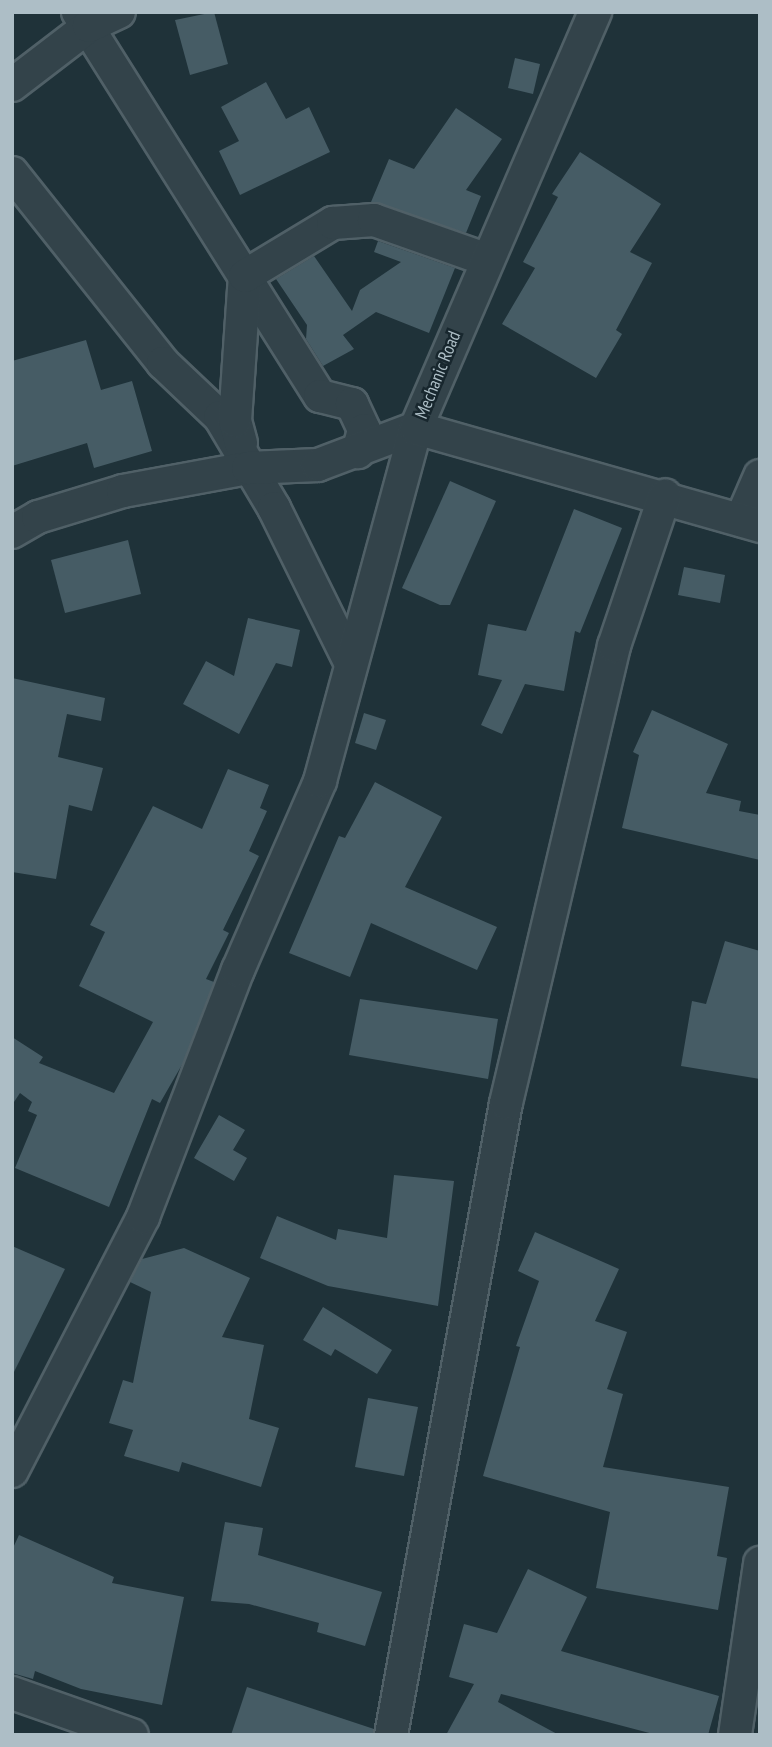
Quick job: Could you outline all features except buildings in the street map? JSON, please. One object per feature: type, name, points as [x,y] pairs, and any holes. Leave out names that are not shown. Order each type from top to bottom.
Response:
[{"type":"street","points":[[12,85],[83,19],[119,12]]},
{"type":"street","name":"Mechanic Road","points":[[12,533],[38,517],[123,492],[248,468],[318,465],[416,428],[485,259],[595,12]]},
{"type":"street","points":[[83,19],[320,396],[352,404],[363,430],[358,452]]},
{"type":"street","points":[[12,173],[163,363],[220,417],[311,578],[351,664]]},
{"type":"street","points":[[245,276],[333,223],[374,220],[485,259]]},
{"type":"street","points":[[245,276],[234,421],[248,468]]},
{"type":"street","points":[[12,1471],[143,1217],[239,970],[320,780],[416,428],[665,495],[750,523],[760,476]]},
{"type":"street","points":[[391,1735],[506,1102],[614,646],[665,495]]},
{"type":"street","points":[[735,1735],[760,1563]]},
{"type":"street","points":[[12,1693],[132,1735]]}]
